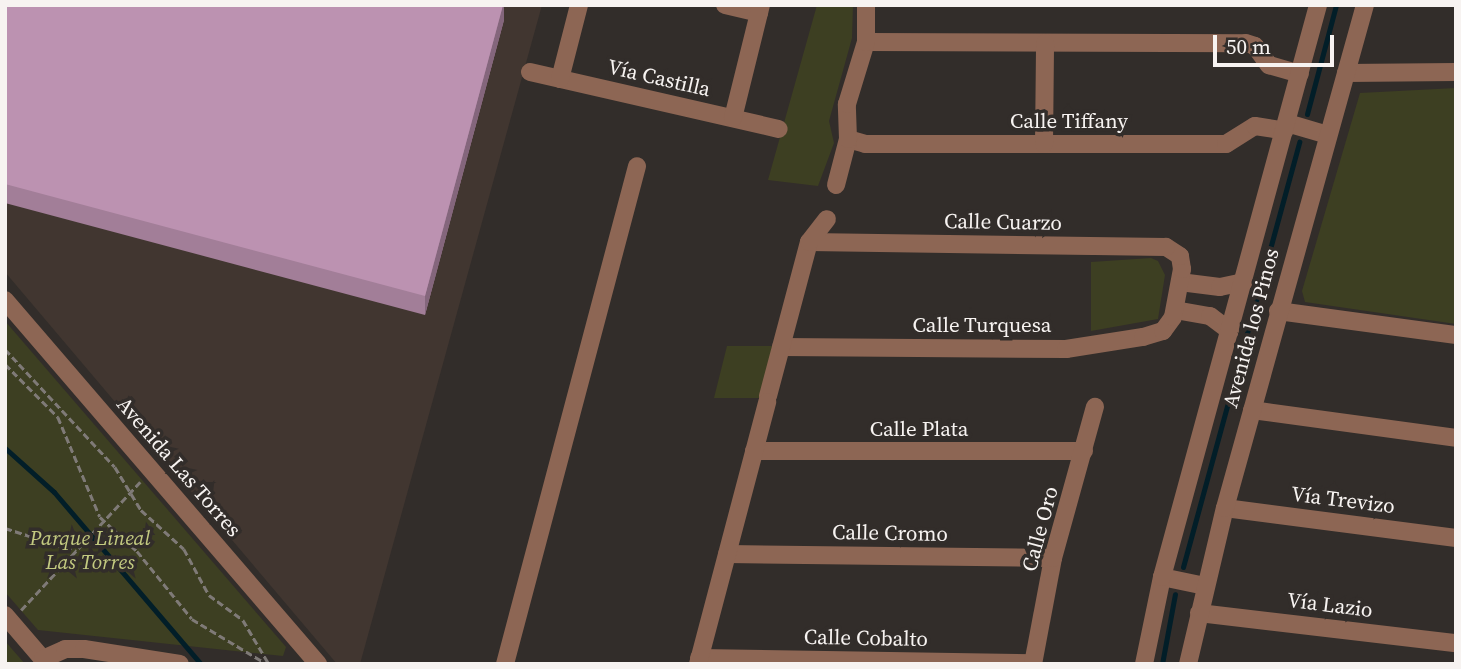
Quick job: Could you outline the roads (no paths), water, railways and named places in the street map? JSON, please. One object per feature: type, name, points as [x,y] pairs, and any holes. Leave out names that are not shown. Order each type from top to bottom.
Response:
[{"type":"street","points":[[560,79],[579,5]]},
{"type":"street","points":[[725,5],[760,9],[733,118]]},
{"type":"street","points":[[835,185],[848,139],[847,104],[866,42],[866,5]]},
{"type":"street","name":"Avenida los Pinos","points":[[1144,664],[1162,577],[1318,5]]},
{"type":"street","name":"Avenida los Pinos","points":[[1188,664],[1225,508],[1365,5]]},
{"type":"street","points":[[866,42],[1246,43],[1255,46],[1269,65],[1300,74]]},
{"type":"street","points":[[1044,144],[1045,43]]},
{"type":"street","name":"Vía Castilla","points":[[530,72],[779,129]]},
{"type":"street","points":[[1346,73],[1456,72]]},
{"type":"street","name":"Calle Tiffany","points":[[848,139],[865,144],[1226,144],[1255,126],[1286,127],[1328,135]]},
{"type":"street","points":[[505,664],[637,166]]},
{"type":"street","points":[[699,661],[809,242],[827,219]]},
{"type":"street","name":"Calle Cuarzo","points":[[809,242],[1166,247],[1180,256],[1181,276]]},
{"type":"street","points":[[1230,331],[1210,316],[1174,314],[1181,276],[1220,287],[1243,282]]},
{"type":"street","name":"Avenida Las Torres","points":[[5,300],[315,662]]},
{"type":"street","points":[[1278,311],[1456,335]]},
{"type":"street","name":"Calle Turquesa","points":[[781,347],[1076,348],[1159,332],[1174,314]]},
{"type":"street","name":"Calle Oro","points":[[1033,664],[1053,558],[1095,407]]},
{"type":"street","points":[[1252,410],[1456,438]]},
{"type":"street","name":"Calle Plata","points":[[754,451],[1084,451]]},
{"type":"street","name":"Vía Trevizo","points":[[1225,508],[1456,538]]},
{"type":"street","name":"Calle Cromo","points":[[727,554],[1053,558]]},
{"type":"street","points":[[1162,577],[1205,586]]},
{"type":"street","points":[[13,612],[45,661],[65,649],[84,649],[180,664]]},
{"type":"street","name":"Vía Lazio","points":[[1199,613],[1456,643]]},
{"type":"street","name":"Calle Cobalto","points":[[699,661],[1033,664]]},
{"type":"waterway","points":[[1307,114],[1336,5]]},
{"type":"waterway","points":[[1183,567],[1299,142]]},
{"type":"waterway","points":[[5,448],[54,492],[201,664]]},
{"type":"waterway","points":[[1162,664],[1175,594]]},
{"type":"park label","name":"Parque Lineal Las Torres","points":[[90,550]]}]
